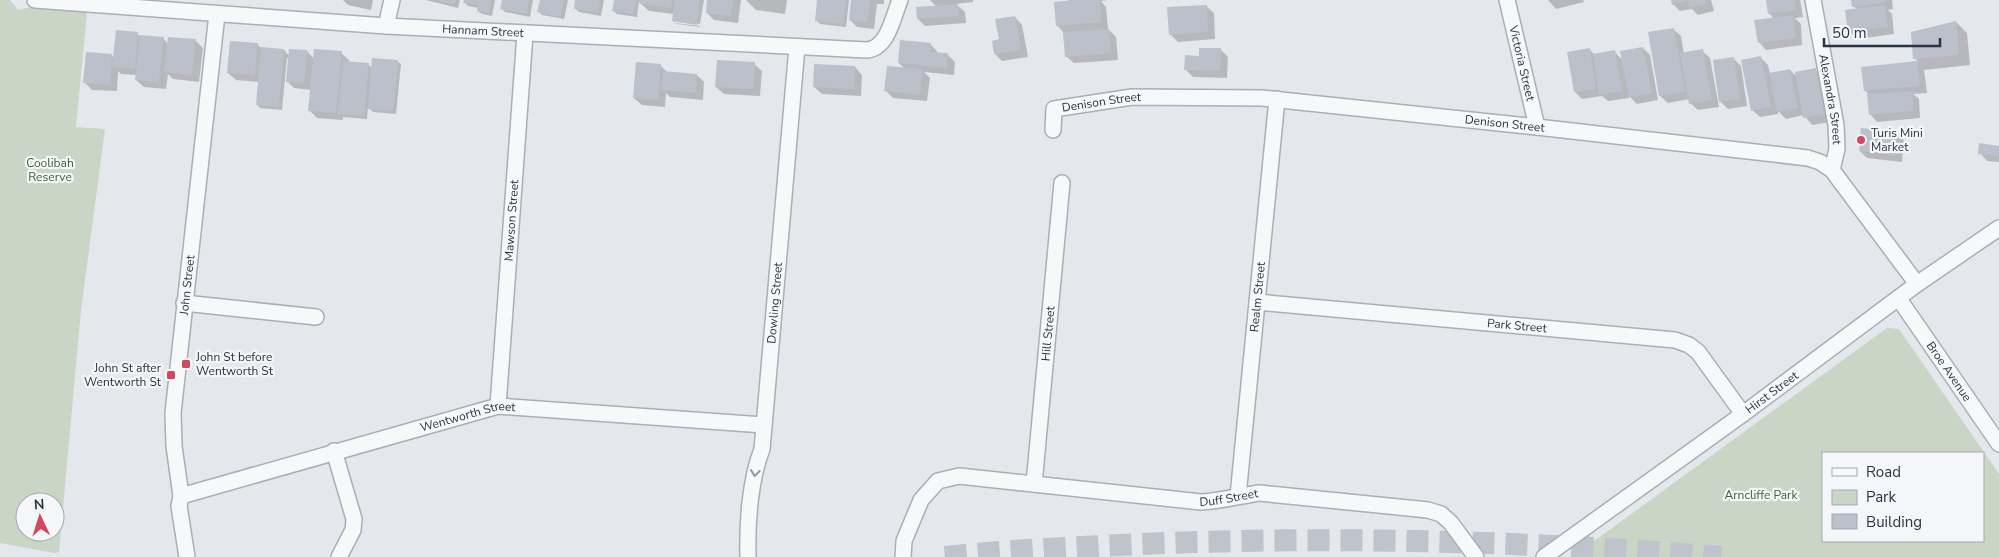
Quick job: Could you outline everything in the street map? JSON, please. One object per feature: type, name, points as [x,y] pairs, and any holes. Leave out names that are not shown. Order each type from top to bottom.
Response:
[{"type":"street","name":"Hannam Street","points":[[35,0],[386,26],[866,50],[875,48],[884,40],[900,0]]},
{"type":"street","points":[[386,26],[392,0]]},
{"type":"street","name":"Victoria Street","points":[[1507,0],[1537,126]]},
{"type":"street","name":"Alexandra Street","points":[[1813,0],[1836,125],[1837,149],[1832,170]]},
{"type":"street","name":"John Street","points":[[187,557],[174,446],[173,413],[217,14]]},
{"type":"street","name":"Mawson Street","points":[[498,406],[525,34]]},
{"type":"street","name":"Dowling Street","points":[[745,556],[757,462],[762,448],[797,46]]},
{"type":"street","name":"Denison Street","points":[[1053,130],[1054,109],[1086,103],[1132,98],[1262,98],[1537,126],[1808,158],[1820,162],[1832,170],[1917,284]]},
{"type":"street","name":"Realm Street","points":[[1238,496],[1277,99]]},
{"type":"street","name":"Hill Street","points":[[1034,484],[1062,183]]},
{"type":"street","name":"Hirst Street","points":[[1544,557],[1743,414],[1917,284],[1999,228]]},
{"type":"street","name":"Broe Avenue","points":[[1899,299],[1999,444]]},
{"type":"street","name":"Park Street","points":[[1257,302],[1675,340],[1689,345],[1698,352],[1743,414]]},
{"type":"street","points":[[184,303],[316,317]]},
{"type":"street","name":"Wentworth Street","points":[[181,496],[498,406],[764,425]]},
{"type":"street","points":[[334,452],[354,519],[353,530],[340,557]]},
{"type":"street","name":"Duff Street","points":[[903,557],[904,541],[921,500],[938,482],[959,476],[1201,502],[1221,501],[1259,493],[1428,510],[1440,514],[1451,523],[1476,557]]},
{"type":"green space","name":"Coolibah Reserve","points":[[0,0],[10,0],[18,10],[53,5],[79,9],[87,13],[76,127],[105,129],[81,310],[64,492],[15,492],[15,542],[60,542],[59,552],[54,553],[0,543]]},
{"type":"green space","name":"Arncliffe Park","points":[[1887,328],[1899,329],[1984,452],[1822,452],[1822,542],[1984,542],[1984,452],[1999,474],[1999,557],[1572,557]]},
{"type":"building","points":[[435,0],[456,0],[455,5]]},
{"type":"building","points":[[464,0],[492,0],[489,13],[477,11],[478,5],[463,3]]},
{"type":"building","points":[[502,0],[529,0],[527,14],[500,9]]},
{"type":"building","points":[[540,0],[564,0],[561,17],[537,12]]},
{"type":"building","points":[[575,0],[600,0],[598,13],[574,9]]},
{"type":"building","points":[[614,0],[636,0],[634,14],[612,11]]},
{"type":"building","points":[[640,0],[672,0],[671,8],[640,4]]},
{"type":"building","points":[[675,0],[700,0],[697,25],[672,21]]},
{"type":"building","points":[[707,0],[733,0],[731,16],[706,13]]},
{"type":"building","points":[[817,0],[846,0],[843,24],[815,21]]},
{"type":"building","points":[[851,0],[870,0],[867,22],[849,20]]},
{"type":"building","points":[[1100,0],[1101,22],[1056,26],[1054,2]]},
{"type":"building","points":[[1671,0],[1706,0],[1707,4],[1689,8],[1688,1],[1672,5]]},
{"type":"building","points":[[1766,0],[1795,0],[1796,10],[1768,14]]},
{"type":"building","points":[[1851,0],[1886,0],[1886,2],[1852,7]]},
{"type":"building","points":[[958,4],[959,16],[917,19],[916,7]]},
{"type":"building","points":[[1207,5],[1208,32],[1169,35],[1167,7]]},
{"type":"building","points":[[1885,5],[1888,27],[1848,32],[1845,10]]},
{"type":"building","points":[[1794,15],[1795,38],[1758,43],[1754,20]]},
{"type":"building","points":[[1015,16],[1021,50],[994,54],[992,41],[999,39],[995,19]]},
{"type":"building","points":[[1956,21],[1959,55],[1913,59],[1911,32]]},
{"type":"building","points":[[1674,28],[1685,92],[1659,96],[1648,32]]},
{"type":"building","points":[[1109,29],[1111,53],[1065,57],[1063,32]]},
{"type":"building","points":[[116,30],[138,32],[135,69],[112,67]]},
{"type":"building","points":[[140,35],[164,37],[159,82],[135,80]]},
{"type":"building","points":[[168,37],[196,39],[192,75],[164,72]]},
{"type":"building","points":[[900,40],[931,43],[930,52],[948,53],[947,68],[898,63]]},
{"type":"building","points":[[230,41],[258,43],[255,75],[227,73]]},
{"type":"building","points":[[261,47],[284,49],[279,107],[256,105]]},
{"type":"building","points":[[1643,47],[1652,93],[1629,97],[1620,51]]},
{"type":"building","points":[[1199,48],[1221,48],[1220,71],[1184,70],[1185,55],[1199,56]]},
{"type":"building","points":[[1590,48],[1596,89],[1574,92],[1567,52]]},
{"type":"building","points":[[289,49],[307,50],[304,83],[286,82]]},
{"type":"building","points":[[314,49],[342,51],[336,113],[308,111]]},
{"type":"building","points":[[1703,49],[1712,100],[1689,104],[1680,53]]},
{"type":"building","points":[[1615,50],[1622,91],[1599,95],[1593,54]]},
{"type":"building","points":[[86,52],[112,54],[110,85],[83,83]]},
{"type":"building","points":[[1761,56],[1771,107],[1751,111],[1741,60]]},
{"type":"building","points":[[1734,57],[1740,99],[1719,102],[1713,60]]},
{"type":"building","points":[[372,58],[398,60],[393,111],[368,109]]},
{"type":"building","points":[[717,60],[755,62],[753,89],[715,87]]},
{"type":"building","points":[[343,61],[369,63],[364,116],[338,114]]},
{"type":"building","points":[[1917,61],[1920,86],[1864,91],[1861,67]]},
{"type":"building","points":[[636,62],[661,64],[658,100],[633,98]]},
{"type":"building","points":[[814,64],[855,66],[854,89],[813,87]]},
{"type":"building","points":[[887,66],[923,69],[920,95],[884,91]]},
{"type":"building","points":[[1816,68],[1824,114],[1803,118],[1795,72]]},
{"type":"building","points":[[1790,69],[1798,108],[1777,112],[1769,73]]},
{"type":"building","points":[[663,71],[697,74],[696,93],[662,90]]},
{"type":"building","points":[[1912,91],[1914,111],[1869,115],[1867,94]]},
{"type":"building","points":[[1861,128],[1897,131],[1895,155],[1859,151]]},
{"type":"building","points":[[1979,143],[1999,146],[1999,156],[1978,154]]},
{"type":"tunnel","points":[[945,557],[1101,546],[1333,540],[1489,543],[1721,557]]},
{"type":"place","name":"Turis Mini Market","points":[[1861,140]]},
{"type":"place","name":"John St before Wentworth St","points":[[186,364]]},
{"type":"place","name":"John St after Wentworth St","points":[[171,375]]}]
